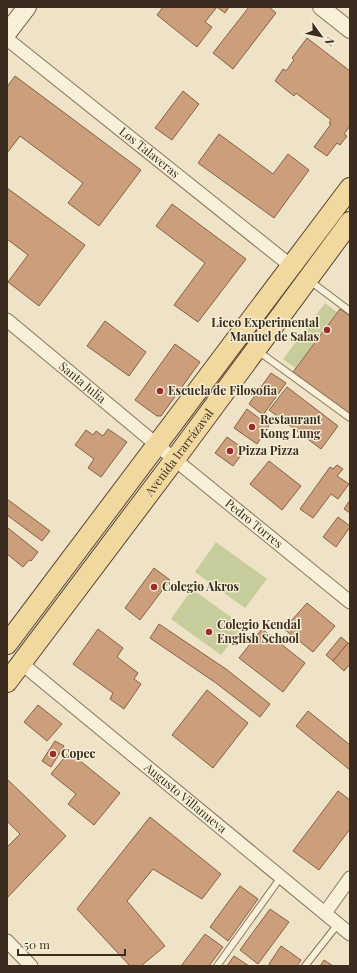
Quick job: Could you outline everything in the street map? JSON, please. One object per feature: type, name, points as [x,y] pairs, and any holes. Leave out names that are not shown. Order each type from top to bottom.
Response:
[{"type":"main road","points":[[7,33],[27,7]]},
{"type":"main road","name":"Avenida Irarrázaval","points":[[7,644],[350,188]]},
{"type":"main road","name":"Avenida Irarrázaval","points":[[7,682],[175,459],[350,222]]},
{"type":"street","points":[[321,7],[350,30]]},
{"type":"street","name":"Los Talaveras","points":[[7,39],[291,266]]},
{"type":"street","name":"Santa Julia","points":[[7,320],[157,445]]},
{"type":"street","name":"Pedro Torres","points":[[157,445],[350,602]]},
{"type":"street","name":"Augusto Villanueva","points":[[21,663],[350,934]]},
{"type":"street","points":[[325,913],[350,878]]},
{"type":"street","points":[[7,941],[31,966]]},
{"type":"lane","points":[[307,280],[350,311]]},
{"type":"lane","points":[[256,349],[350,418]]},
{"type":"lane","points":[[217,966],[281,877]]},
{"type":"lane","points":[[305,966],[338,924]]},
{"type":"green space","points":[[325,303],[337,312],[295,368],[283,359]]},
{"type":"green space","points":[[216,542],[267,579],[245,608],[195,572]]},
{"type":"green space","points":[[192,589],[243,626],[221,655],[171,619]]},
{"type":"building","points":[[163,7],[217,7],[205,22],[212,27],[197,47],[157,15]]},
{"type":"building","points":[[217,7],[229,7],[225,13]]},
{"type":"building","points":[[249,7],[269,7],[276,13],[233,69],[213,53]]},
{"type":"building","points":[[307,38],[350,71],[350,126],[344,134],[347,136],[340,145],[337,143],[327,156],[314,147],[331,124],[329,123],[331,120],[296,93],[294,96],[275,81],[283,69],[286,71],[294,60],[292,58]]},
{"type":"building","points":[[15,76],[141,170],[99,226],[68,203],[83,183],[20,136],[7,153],[7,87]]},
{"type":"building","points":[[183,91],[199,104],[172,140],[155,128]]},
{"type":"building","points":[[219,134],[273,174],[288,154],[309,170],[274,218],[198,163]]},
{"type":"building","points":[[7,188],[85,245],[39,306],[8,282],[28,255],[7,239]]},
{"type":"building","points":[[172,204],[246,259],[198,322],[174,305],[205,263],[156,226]]},
{"type":"building","points":[[340,309],[350,316],[350,414],[293,372]]},
{"type":"building","points":[[105,321],[146,352],[129,376],[87,346]]},
{"type":"building","points":[[175,344],[200,362],[161,416],[157,416],[135,400]]},
{"type":"building","points":[[271,373],[286,383],[263,415],[249,404]]},
{"type":"building","points":[[287,387],[338,426],[321,449],[269,410]]},
{"type":"building","name":"Restaurant Kong Lung","points":[[247,409],[269,426],[257,444],[234,428]]},
{"type":"building","points":[[108,429],[127,442],[101,477],[88,468],[94,459],[75,445],[86,430],[93,435],[96,431],[103,436]]},
{"type":"building","name":"Pizza Pizza","points":[[227,437],[245,450],[233,466],[215,453]]},
{"type":"building","points":[[269,461],[301,486],[282,510],[250,484]]},
{"type":"building","points":[[337,465],[343,469],[337,476],[349,484],[338,499],[331,494],[313,518],[300,509],[330,467],[333,469]]},
{"type":"building","points":[[7,499],[50,531],[42,541],[7,515]]},
{"type":"building","points":[[350,500],[350,513],[344,509]]},
{"type":"building","points":[[338,517],[350,527],[336,547],[323,537]]},
{"type":"building","points":[[8,528],[38,552],[31,561],[29,560],[23,567],[7,554]]},
{"type":"building","points":[[154,568],[170,580],[140,620],[125,608]]},
{"type":"building","points":[[307,603],[335,626],[313,652],[284,629]]},
{"type":"building","points":[[159,624],[226,669],[270,704],[260,717],[216,683],[150,638]]},
{"type":"building","points":[[98,629],[123,648],[117,657],[138,673],[134,679],[141,684],[124,709],[110,699],[113,693],[73,664]]},
{"type":"building","points":[[262,629],[305,663],[283,692],[239,658]]},
{"type":"building","points":[[341,637],[348,643],[333,661],[326,655]]},
{"type":"building","points":[[348,643],[350,645],[350,664],[344,671],[333,661]]},
{"type":"building","points":[[207,690],[248,723],[213,768],[172,735]]},
{"type":"building","name":"Copec","points":[[38,705],[62,724],[47,741],[24,722]]},
{"type":"building","points":[[308,711],[350,745],[350,770],[296,726]]},
{"type":"building","name":"Copec","points":[[55,741],[64,746],[51,767],[42,761]]},
{"type":"building","points":[[69,752],[120,793],[94,825],[68,804],[76,794],[51,774]]},
{"type":"building","points":[[7,779],[66,836],[7,898],[7,847],[20,834],[7,821]]},
{"type":"building","points":[[338,791],[350,800],[350,829],[319,870],[293,851]]},
{"type":"building","points":[[150,817],[221,874],[202,899],[153,869],[127,901],[165,946],[141,966],[130,966],[77,909]]},
{"type":"building","points":[[240,886],[258,899],[228,941],[210,927]]},
{"type":"building","points":[[270,909],[289,922],[258,964],[240,950]]},
{"type":"building","points":[[205,934],[223,947],[209,966],[181,966]]},
{"type":"building","points":[[281,946],[301,960],[297,966],[272,966],[269,964]]},
{"type":"building","points":[[234,956],[249,966],[227,966]]},
{"type":"building","points":[[324,960],[333,966],[320,966]]},
{"type":"place","name":"Liceo Experimental Manuel de Salas","points":[[327,330]]},
{"type":"place","name":"Escuela de Filosofia","points":[[160,391]]},
{"type":"place","name":"Restaurant Kong Lung","points":[[252,427]]},
{"type":"place","name":"Pizza Pizza","points":[[230,451]]},
{"type":"place","name":"Colegio Akros","points":[[154,587]]},
{"type":"place","name":"Colegio Kendal English School","points":[[209,632]]},
{"type":"place","name":"Copec","points":[[53,754]]}]
